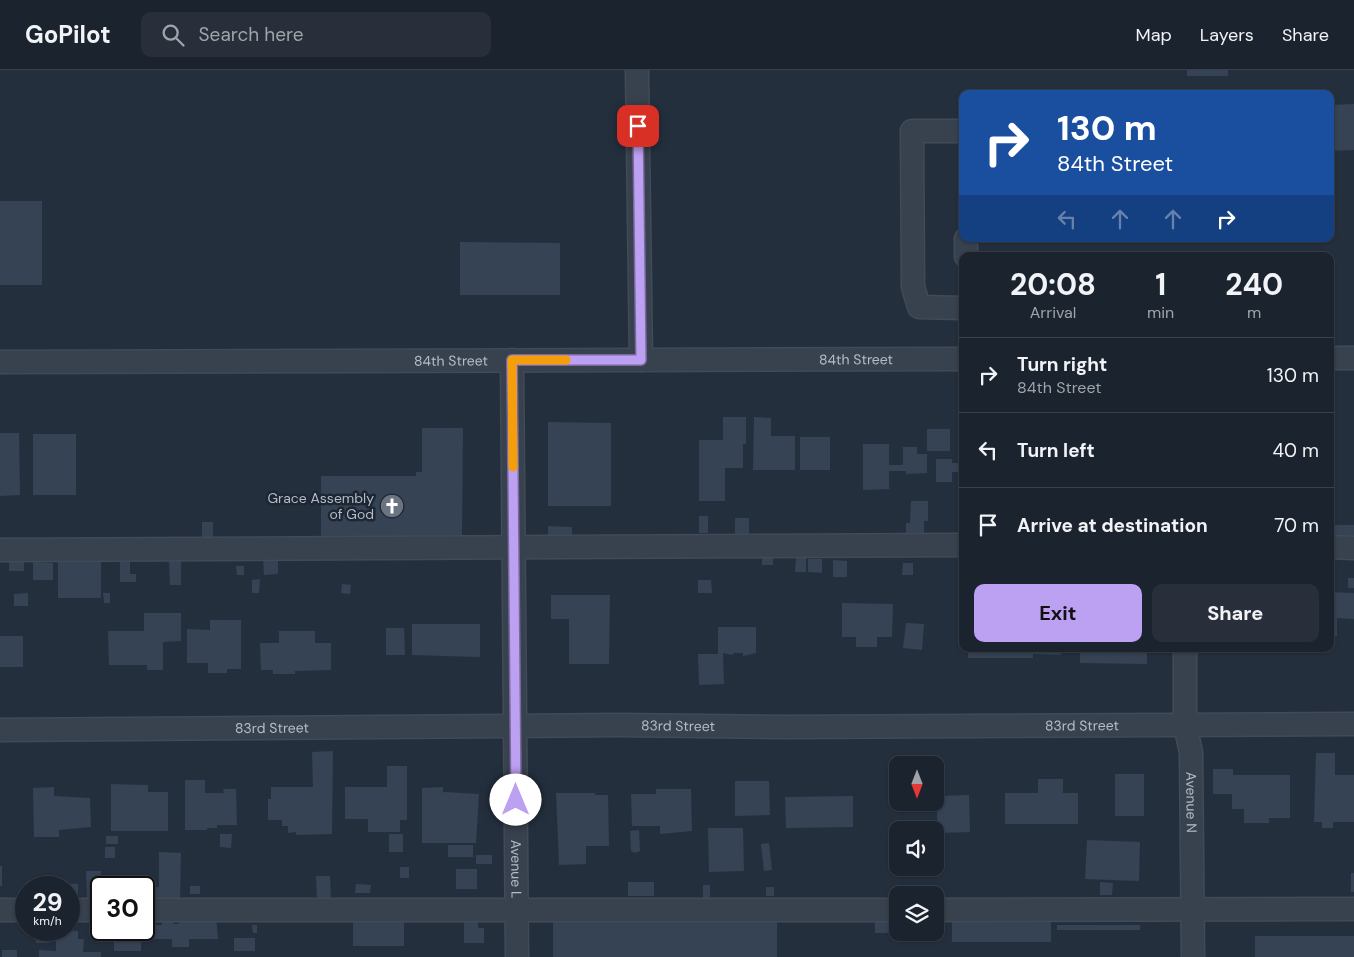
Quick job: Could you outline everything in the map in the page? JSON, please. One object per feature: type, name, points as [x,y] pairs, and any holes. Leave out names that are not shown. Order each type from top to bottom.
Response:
[{"type":"street","points":[[637,70],[641,360]]},
{"type":"street","points":[[959,131],[912,130],[912,287],[919,307],[959,308]]},
{"type":"street","points":[[1334,358],[1354,358]]},
{"type":"street","name":"84th Street","points":[[0,362],[959,359]]},
{"type":"street","name":"Avenue L","points":[[512,360],[517,957]]},
{"type":"street","points":[[0,550],[514,549],[959,545]]},
{"type":"street","points":[[1334,547],[1354,548]]},
{"type":"street","name":"Avenue N","points":[[1184,652],[1185,725],[1191,752],[1193,957]]},
{"type":"street","name":"83rd Street","points":[[0,730],[516,726],[1354,724]]},
{"type":"street","points":[[944,910],[1354,909]]},
{"type":"street","points":[[0,910],[15,910]]},
{"type":"street","points":[[155,910],[889,910]]},
{"type":"building","points":[[1187,70],[1228,70],[1228,76],[1187,76]]},
{"type":"building","points":[[1354,104],[1354,150],[1334,151],[1334,105]]},
{"type":"building","points":[[0,201],[42,201],[42,285],[0,285]]},
{"type":"building","points":[[460,242],[560,243],[560,295],[460,295]]},
{"type":"building","points":[[1003,242],[1106,242],[1106,243]]},
{"type":"building","points":[[723,417],[746,417],[746,444],[743,444],[743,468],[725,468],[725,501],[699,501],[699,440],[723,440]]},
{"type":"building","points":[[754,417],[771,418],[771,436],[795,436],[795,470],[753,470]]},
{"type":"building","points":[[548,422],[611,423],[611,506],[548,506]]},
{"type":"building","name":"Grace Assembly of God","points":[[422,428],[463,428],[462,536],[321,536],[321,476],[416,476],[416,472],[422,472]]},
{"type":"building","points":[[927,429],[950,429],[950,451],[927,451]]},
{"type":"building","points":[[0,433],[19,433],[20,495],[0,496]]},
{"type":"building","points":[[33,434],[76,434],[76,495],[33,495]]},
{"type":"building","points":[[800,437],[830,437],[830,470],[800,470]]},
{"type":"building","points":[[863,444],[889,444],[889,465],[903,465],[903,447],[917,447],[917,454],[927,454],[927,473],[906,474],[906,471],[889,471],[889,489],[863,490]]},
{"type":"building","points":[[936,459],[952,459],[952,463],[959,463],[959,472],[952,472],[952,482],[936,482]]},
{"type":"building","points":[[911,501],[928,501],[928,521],[924,521],[924,536],[906,536],[906,523],[910,523]]},
{"type":"building","points":[[699,516],[708,516],[708,533],[699,533]]},
{"type":"building","points":[[735,518],[749,518],[749,536],[735,536]]},
{"type":"building","points":[[202,522],[213,522],[213,537],[202,537]]},
{"type":"building","points":[[1334,525],[1354,525],[1354,540],[1334,541]]},
{"type":"building","points":[[548,526],[572,527],[572,540],[548,540]]},
{"type":"building","points":[[762,555],[773,555],[773,565],[762,565]]},
{"type":"building","points":[[120,556],[130,556],[130,574],[136,574],[136,582],[120,582]]},
{"type":"building","points":[[278,556],[278,574],[264,575],[263,557]]},
{"type":"building","points":[[796,558],[806,558],[806,572],[795,572]]},
{"type":"building","points":[[169,559],[181,559],[181,585],[170,585]]},
{"type":"building","points":[[808,559],[822,559],[822,573],[808,572]]},
{"type":"building","points":[[9,560],[24,560],[24,571],[9,571]]},
{"type":"building","points":[[833,560],[847,561],[847,577],[833,577]]},
{"type":"building","points":[[58,561],[101,561],[101,598],[58,598]]},
{"type":"building","points":[[33,562],[53,563],[53,580],[33,580]]},
{"type":"building","points":[[903,563],[913,563],[913,575],[902,575]]},
{"type":"building","points":[[236,566],[244,566],[244,575],[237,575]]},
{"type":"building","points":[[1348,578],[1354,578],[1354,588],[1348,588]]},
{"type":"building","points":[[260,579],[259,593],[252,593],[252,580]]},
{"type":"building","points":[[698,580],[711,580],[712,593],[698,593]]},
{"type":"building","points":[[342,584],[351,585],[350,594],[341,593]]},
{"type":"building","points":[[1334,592],[1354,593],[1354,619],[1337,618],[1337,636],[1334,636]]},
{"type":"building","points":[[28,593],[28,606],[14,606],[14,594]]},
{"type":"building","points":[[103,593],[110,593],[110,603],[104,603]]},
{"type":"building","points":[[551,595],[610,595],[609,664],[569,664],[569,619],[551,619]]},
{"type":"building","points":[[842,603],[893,604],[892,637],[877,637],[877,647],[856,647],[856,637],[842,637]]},
{"type":"building","points":[[144,613],[181,613],[181,641],[163,642],[163,670],[147,670],[147,665],[109,665],[108,631],[144,631]]},
{"type":"building","points":[[210,620],[241,620],[241,669],[227,669],[227,673],[208,673],[208,663],[187,663],[187,629],[210,630]]},
{"type":"building","points":[[906,623],[924,624],[922,650],[903,648]]},
{"type":"building","points":[[412,624],[480,624],[480,657],[412,655]]},
{"type":"building","points":[[718,627],[756,627],[756,653],[743,656],[743,653],[733,653],[733,655],[723,653],[724,684],[699,685],[698,654],[718,654]]},
{"type":"building","points":[[386,628],[404,628],[405,655],[386,655]]},
{"type":"building","points":[[279,631],[315,631],[315,643],[331,643],[331,670],[295,671],[295,674],[273,674],[273,670],[261,670],[260,643],[279,643]]},
{"type":"building","points":[[0,636],[23,636],[23,667],[0,667]]},
{"type":"building","points":[[968,652],[1061,652],[1061,655],[1033,654],[1033,658],[968,658]]},
{"type":"building","points":[[1080,652],[1147,652],[1147,664],[1080,663]]},
{"type":"building","points":[[333,751],[332,834],[296,835],[296,832],[288,833],[288,826],[282,826],[282,820],[268,820],[268,799],[271,799],[271,787],[313,787],[312,752]]},
{"type":"building","points":[[1316,753],[1335,753],[1335,775],[1354,775],[1354,822],[1333,822],[1333,828],[1322,828],[1322,822],[1314,822]]},
{"type":"building","points":[[387,766],[407,766],[407,820],[400,820],[400,832],[368,832],[368,819],[345,819],[345,787],[387,787]]},
{"type":"building","points":[[1213,769],[1233,769],[1233,775],[1290,775],[1290,818],[1269,818],[1269,823],[1244,823],[1244,809],[1232,809],[1232,794],[1213,794]]},
{"type":"building","points":[[1115,774],[1144,774],[1144,816],[1115,816]]},
{"type":"building","points":[[1038,779],[1063,779],[1063,793],[1078,793],[1078,824],[1005,824],[1005,793],[1038,793]]},
{"type":"building","points":[[185,780],[205,780],[205,793],[224,793],[223,789],[236,789],[237,825],[217,825],[217,828],[207,828],[207,830],[185,830]]},
{"type":"building","points":[[735,781],[769,781],[770,815],[735,816]]},
{"type":"building","points":[[111,784],[148,785],[148,792],[168,792],[168,831],[111,831]]},
{"type":"building","points":[[54,787],[54,796],[90,798],[91,827],[59,830],[59,837],[34,837],[33,788]]},
{"type":"building","points":[[443,787],[443,792],[479,794],[476,843],[422,843],[422,788]]},
{"type":"building","points":[[656,789],[691,789],[692,831],[660,834],[660,826],[632,826],[631,794],[656,794]]},
{"type":"building","points":[[556,793],[608,795],[609,846],[586,846],[586,864],[559,865]]},
{"type":"building","points":[[969,795],[970,832],[944,833],[944,821],[937,821],[937,811],[944,811],[944,796]]},
{"type":"building","points":[[853,796],[853,827],[786,828],[785,797]]},
{"type":"building","points":[[708,828],[743,828],[744,871],[709,872]]},
{"type":"building","points":[[639,830],[640,851],[635,853],[631,851],[630,831]]},
{"type":"building","points":[[220,834],[232,834],[231,848],[220,847]]},
{"type":"building","points":[[389,834],[403,834],[403,852],[389,852]]},
{"type":"building","points":[[106,836],[118,836],[118,844],[106,844]]},
{"type":"building","points":[[1087,840],[1140,842],[1139,881],[1085,879]]},
{"type":"building","points":[[769,843],[772,870],[764,871],[761,844]]},
{"type":"building","points":[[448,845],[473,845],[473,857],[448,857]]},
{"type":"building","points":[[105,847],[115,847],[115,858],[105,858]]},
{"type":"building","points":[[159,852],[181,853],[180,899],[155,899],[155,887],[159,887]]},
{"type":"building","points":[[476,855],[492,855],[492,864],[476,864]]},
{"type":"building","points":[[0,866],[2,866],[2,886],[0,886]]},
{"type":"building","points":[[400,867],[409,867],[409,878],[400,878]]},
{"type":"building","points":[[456,869],[477,869],[477,889],[456,889]]},
{"type":"building","points":[[86,871],[101,871],[101,876],[90,876],[90,898],[87,898]]},
{"type":"building","points":[[1351,873],[1354,873],[1354,892],[1351,892]]},
{"type":"building","points":[[316,876],[330,876],[331,898],[317,899]]},
{"type":"building","points":[[628,882],[654,882],[654,896],[628,896]]},
{"type":"building","points":[[1100,882],[1113,883],[1112,895],[1100,895]]},
{"type":"building","points":[[356,884],[371,885],[370,893],[355,893]]},
{"type":"building","points":[[703,885],[710,885],[710,898],[703,898]]},
{"type":"building","points":[[190,886],[200,886],[200,894],[190,894]]},
{"type":"building","points":[[766,887],[774,887],[774,896],[766,896]]},
{"type":"building","points":[[179,917],[216,917],[218,939],[189,939],[189,947],[172,947],[172,939],[155,939],[155,925],[162,925],[162,920],[174,920],[174,924],[179,924]]},
{"type":"building","points":[[875,918],[889,918],[889,933],[875,933]]},
{"type":"building","points":[[404,919],[404,946],[353,946],[353,920]]},
{"type":"building","points":[[553,919],[777,919],[777,957],[553,957]]},
{"type":"building","points":[[464,922],[478,922],[478,928],[484,928],[484,943],[464,943]]},
{"type":"building","points":[[952,922],[1051,922],[1051,942],[952,942]]},
{"type":"building","points":[[252,925],[257,925],[257,933],[253,933]]},
{"type":"building","points":[[1057,925],[1140,925],[1140,930],[1057,930]]},
{"type":"building","points":[[1255,936],[1354,936],[1354,957],[1255,957]]},
{"type":"building","points":[[234,938],[255,938],[255,951],[234,951]]},
{"type":"building","points":[[80,939],[84,939],[83,952],[101,952],[101,957],[39,957],[39,950],[56,951],[56,941],[80,941]]},
{"type":"building","points":[[36,941],[49,941],[49,943],[36,943]]},
{"type":"building","points":[[114,941],[141,941],[141,951],[114,951]]},
{"type":"building","points":[[2,950],[17,950],[17,957],[2,957]]},
{"type":"slow traffic","points":[[513,467],[512,360],[566,360]]},
{"type":"place","name":"Grace Assembly of God","points":[[392,506]]},
{"type":"route","points":[[516,800],[512,360],[641,360],[638,126]]}]
